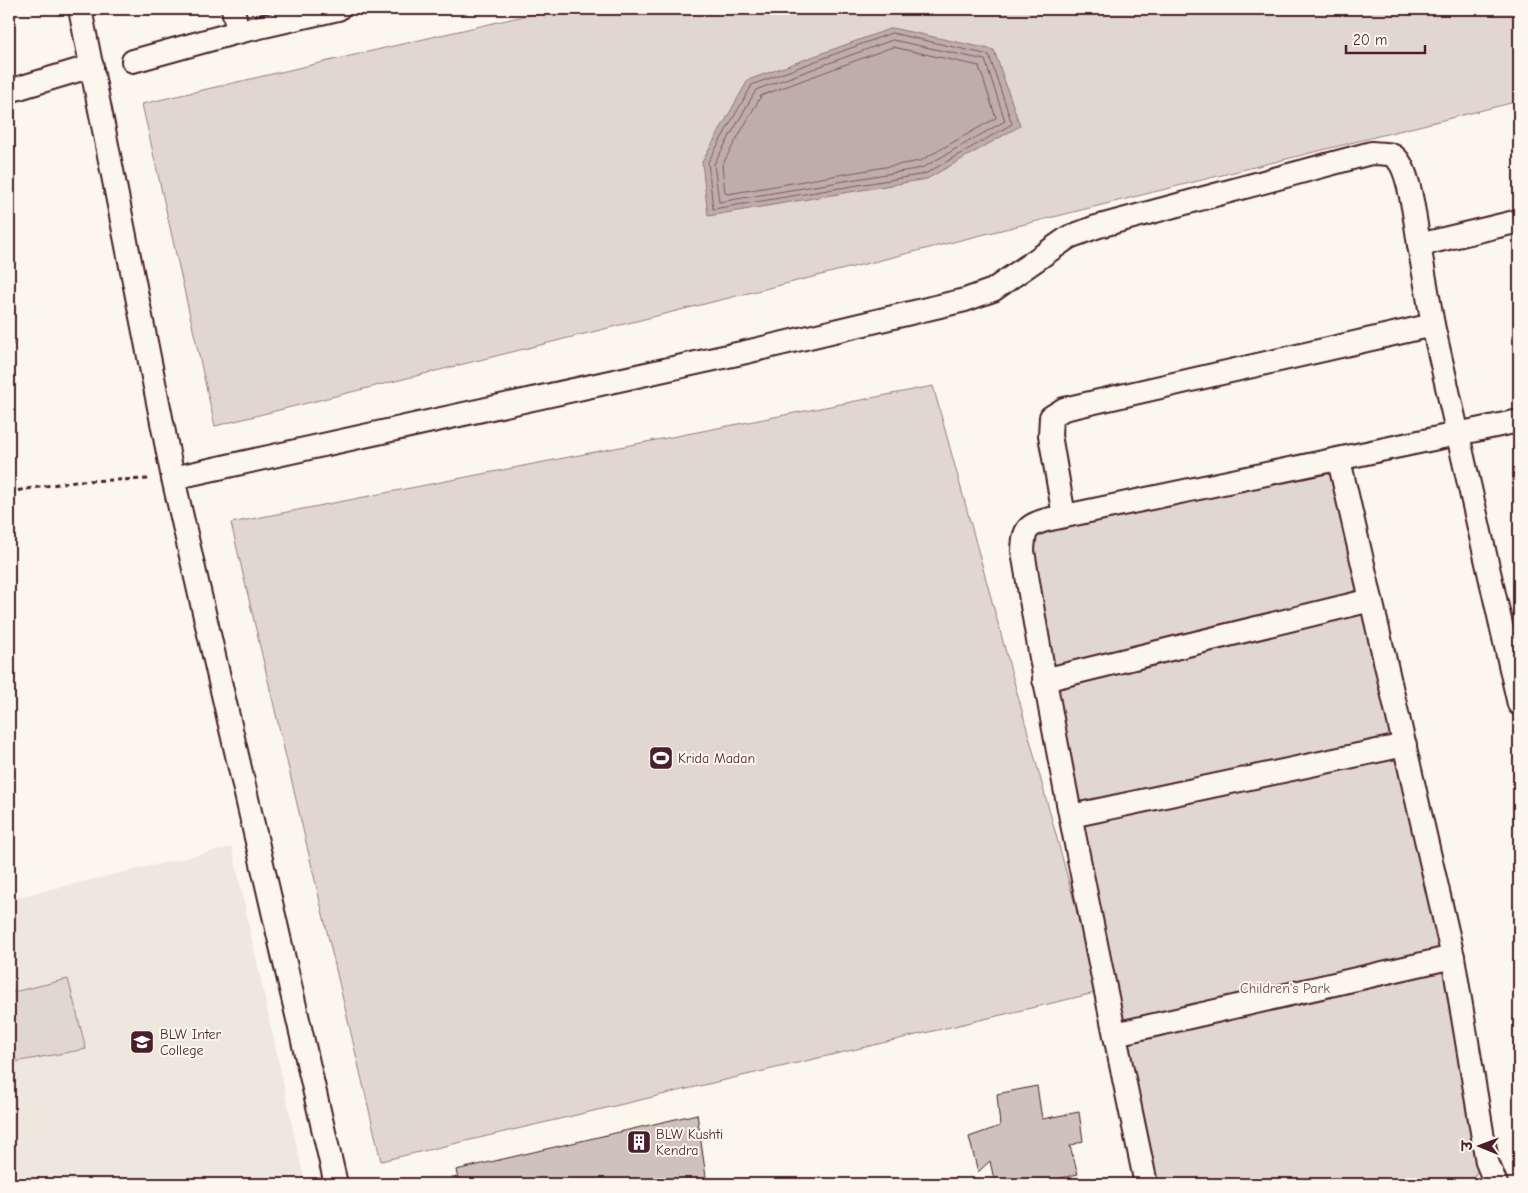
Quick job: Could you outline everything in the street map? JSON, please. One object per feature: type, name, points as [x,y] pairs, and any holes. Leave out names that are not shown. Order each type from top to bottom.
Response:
[{"type":"street","points":[[80,9],[173,478],[336,1184]]},
{"type":"street","points":[[233,9],[238,32]]},
{"type":"street","points":[[134,61],[238,32],[338,9]]},
{"type":"street","points":[[9,91],[92,66]]},
{"type":"street","points":[[173,478],[746,352],[965,300],[994,290],[1069,237],[1096,227],[1372,153],[1387,154],[1397,159],[1406,177],[1433,325],[1519,704]]},
{"type":"street","points":[[1419,246],[1519,221]]},
{"type":"street","points":[[1064,516],[1050,435],[1051,417],[1064,409],[1433,325]]},
{"type":"street","points":[[1146,1184],[1044,680],[1023,551],[1024,535],[1031,524],[1064,516],[1519,421]]},
{"type":"street","points":[[1339,460],[1453,957],[1487,1162],[1496,1184]]},
{"type":"street","points":[[1044,680],[1371,600]]},
{"type":"street","points":[[1071,816],[1404,745]]},
{"type":"street","points":[[1115,1034],[1453,957]]},
{"type":"path","points":[[9,296],[11,300],[12,342],[9,361]]},
{"type":"path","points":[[9,492],[76,481],[173,478]]},
{"type":"shaded area","name":"BLW Inter College","points":[[232,847],[305,1184],[9,1184],[9,899]]},
{"type":"green space","points":[[554,9],[1519,9],[1519,101],[215,426],[142,104]]},
{"type":"green space","name":"Krida Madan","points":[[933,386],[1099,992],[381,1161],[231,523]]},
{"type":"green space","name":"Children's Park","points":[[1339,460],[1453,957],[1479,1169],[1469,1184],[1149,1184],[1024,535]]},
{"type":"green space","points":[[68,979],[86,1049],[9,1063],[9,993]]},
{"type":"water","points":[[892,28],[994,50],[1020,126],[927,179],[708,216],[702,162],[748,80]]},
{"type":"building","points":[[1037,1086],[1042,1119],[1079,1112],[1083,1141],[1070,1146],[1078,1174],[1036,1184],[995,1184],[990,1161],[978,1172],[969,1137],[1000,1126],[997,1094]]},
{"type":"building","name":"BLW Kushti Kendra","points":[[697,1114],[707,1184],[459,1184],[456,1170]]},
{"type":"place","name":"Krida Madan","points":[[661,758]]},
{"type":"place","name":"BLW Inter College","points":[[142,1042]]},
{"type":"place","name":"BLW Kushti Kendra","points":[[639,1142]]}]
